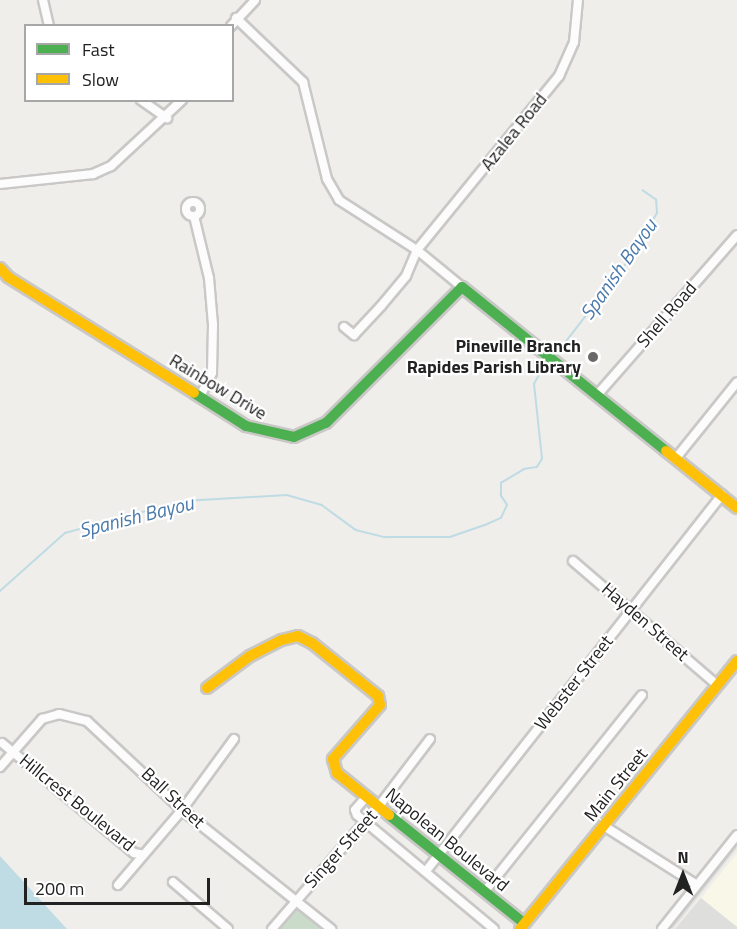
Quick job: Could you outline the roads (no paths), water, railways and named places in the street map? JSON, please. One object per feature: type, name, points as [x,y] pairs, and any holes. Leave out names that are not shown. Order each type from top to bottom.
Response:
[{"type":"street","points":[[43,0],[49,24]]},
{"type":"street","points":[[255,0],[234,22],[303,82],[327,179],[339,200],[417,250],[737,508]]},
{"type":"street","name":"Azalea Road","points":[[344,327],[354,335],[406,276],[417,250],[559,76],[574,42],[578,0]]},
{"type":"street","points":[[144,102],[167,118]]},
{"type":"street","points":[[0,184],[93,174],[111,166],[167,118],[180,102]]},
{"type":"street","points":[[194,216],[209,278],[213,325],[212,374],[200,397]]},
{"type":"street","name":"Shell Road","points":[[598,394],[737,236]]},
{"type":"street","name":"Rainbow Drive","points":[[0,268],[8,277],[261,433],[294,437],[310,430],[347,405],[462,287]]},
{"type":"street","points":[[676,458],[737,382]]},
{"type":"street","name":"Webster Street","points":[[426,871],[722,495]]},
{"type":"street","name":"Hayden Street","points":[[573,561],[632,609],[717,685]]},
{"type":"street","points":[[207,688],[250,656],[282,639],[298,636],[312,642],[378,696],[380,705],[333,759],[337,773],[367,796]]},
{"type":"street","name":"Main Street","points":[[522,926],[737,661]]},
{"type":"street","points":[[485,891],[642,695]]},
{"type":"street","name":"Ball Street","points":[[13,752],[42,719],[59,714],[87,721],[182,810],[331,929]]},
{"type":"street","points":[[118,885],[140,854],[182,810],[234,739]]},
{"type":"street","name":"Singer Street","points":[[272,929],[379,806],[430,739]]},
{"type":"street","name":"Hillcrest Boulevard","points":[[2,743],[134,853],[140,854]]},
{"type":"street","name":"Hillcrest Boulevard","points":[[0,767],[13,752]]},
{"type":"street","name":"Napolean Boulevard","points":[[494,929],[365,821],[355,810],[367,796],[485,891],[522,926]]},
{"type":"street","points":[[604,826],[697,885]]},
{"type":"street","points":[[662,929],[737,835]]},
{"type":"street","points":[[173,882],[228,929]]},
{"type":"water","points":[[0,856],[67,929],[0,929]]},
{"type":"waterway","name":"Spanish Bayou","points":[[561,348],[635,252],[657,213],[656,200],[643,191]]},
{"type":"waterway","name":"Spanish Bayou","points":[[0,591],[65,533],[183,501],[287,495],[322,505],[356,530],[385,537],[450,537],[485,525],[501,518],[507,505],[501,496],[501,483],[524,469],[537,467],[542,459],[534,384],[539,375]]},
{"type":"place","name":"Pineville Branch Rapides Parish Library","points":[[593,357]]}]
